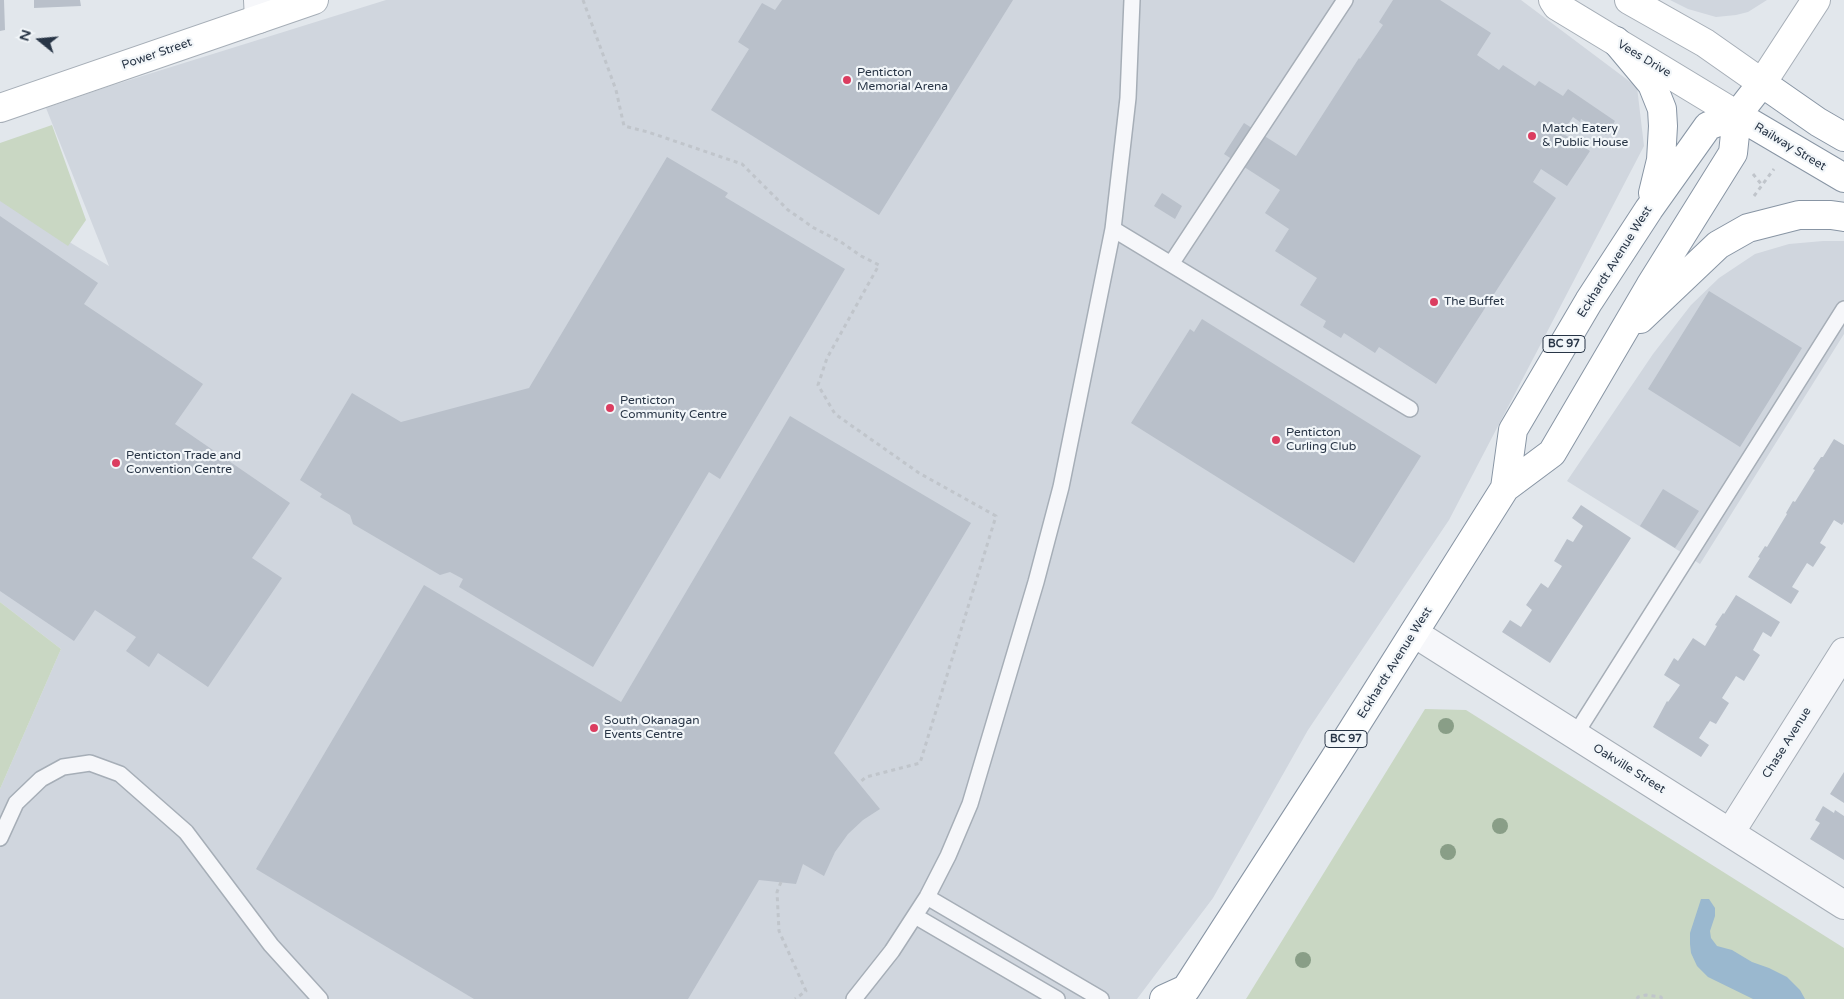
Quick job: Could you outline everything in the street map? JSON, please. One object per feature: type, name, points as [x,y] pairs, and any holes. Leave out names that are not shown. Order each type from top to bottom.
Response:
[{"type":"main road","name":"Power Street","points":[[0,108],[258,9],[314,0]]},
{"type":"main road","name":"Vees Drive","points":[[1553,0],[1557,6],[1737,115]]},
{"type":"main road","points":[[1629,0],[1705,43],[1818,122],[1844,137]]},
{"type":"main road","points":[[1737,115],[1762,83],[1816,0]]},
{"type":"main road","points":[[1616,41],[1652,84],[1662,109],[1664,126],[1661,160],[1648,209]]},
{"type":"main road","name":"Railway Street","points":[[1737,115],[1844,178]]},
{"type":"main road","name":"Eckhardt Avenue West","points":[[1178,996],[1414,633],[1505,488],[1552,453],[1650,286],[1733,153],[1737,115],[1708,126],[1648,209],[1589,301],[1513,430],[1505,488]]},
{"type":"main road","points":[[1618,341],[1718,245],[1748,228],[1799,215],[1844,216]]},
{"type":"street","name":"Oakville Street","points":[[1414,633],[1844,905]]},
{"type":"street","name":"Chase Avenue","points":[[1730,833],[1844,652]]},
{"type":"lane","points":[[854,999],[892,951],[927,896],[948,856],[970,804],[1036,582],[1061,487],[1113,229],[1128,98],[1132,0]]},
{"type":"lane","points":[[1171,264],[1345,0]]},
{"type":"lane","points":[[1113,229],[1410,409]]},
{"type":"lane","points":[[1575,735],[1844,309]]},
{"type":"lane","points":[[0,838],[16,802],[48,775],[63,767],[90,763],[120,774],[186,832],[271,945],[320,999]]},
{"type":"lane","points":[[927,896],[1101,999]]},
{"type":"lane","points":[[915,916],[1056,999]]},
{"type":"path","points":[[583,0],[616,90],[624,126],[648,132],[742,164],[788,210],[814,228],[879,265],[827,358],[818,385],[835,414],[919,473],[996,516],[920,763],[866,777],[859,783]]},
{"type":"path","points":[[1753,198],[1776,167]]},
{"type":"path","points":[[1752,173],[1762,185]]},
{"type":"path","points":[[781,882],[777,892],[779,931],[806,991],[795,999]]},
{"type":"path","points":[[1637,999],[1646,995],[1661,997],[1662,999]]},
{"type":"shaded area","points":[[386,0],[1521,0],[1637,87],[1644,146],[1449,520],[1308,730],[1213,898],[1137,999],[0,999],[0,789],[61,649],[0,602],[0,200],[109,266],[46,108],[107,87]]},
{"type":"shaded area","points":[[1670,0],[1767,0],[1748,12],[1716,17],[1688,9]]},
{"type":"shaded area","points":[[1844,241],[1844,334],[1700,564],[1567,481],[1653,354],[1691,305],[1719,278],[1755,254],[1789,244]]},
{"type":"green space","points":[[52,125],[86,220],[68,246],[0,201],[0,143]]},
{"type":"green space","points":[[0,602],[61,649],[0,789]]},
{"type":"green space","points":[[1425,709],[1466,710],[1844,948],[1844,999],[1246,999]]},
{"type":"water","points":[[1701,899],[1709,899],[1715,908],[1715,916],[1710,931],[1711,938],[1717,946],[1732,950],[1752,962],[1787,977],[1800,990],[1805,999],[1753,999],[1708,977],[1697,966],[1691,953],[1690,944],[1690,933]]},
{"type":"building","points":[[0,0],[4,0],[5,30],[0,31]]},
{"type":"building","points":[[34,0],[80,0],[81,6],[34,8]]},
{"type":"building","name":"Penticton Memorial Arena","points":[[782,0],[1013,0],[879,215],[711,110],[749,49],[738,42],[762,3],[775,10]]},
{"type":"building","points":[[1393,0],[1440,0],[1491,33],[1477,55],[1499,70],[1503,65],[1535,86],[1539,81],[1563,96],[1568,89],[1615,121],[1606,135],[1581,119],[1580,122],[1573,117],[1562,133],[1590,151],[1567,186],[1541,169],[1533,182],[1556,198],[1436,384],[1379,347],[1375,353],[1344,333],[1341,338],[1323,327],[1326,321],[1300,305],[1317,278],[1275,251],[1289,229],[1265,213],[1280,190],[1224,154],[1244,123],[1296,156],[1359,58],[1383,25],[1379,22]]},
{"type":"building","name":"Penticton Community Centre","points":[[667,157],[728,193],[725,197],[845,269],[720,479],[709,472],[593,667],[459,587],[463,579],[450,572],[440,575],[353,524],[350,515],[320,497],[322,494],[300,480],[352,393],[401,422],[529,388]]},
{"type":"building","points":[[1162,193],[1182,206],[1175,219],[1154,206]]},
{"type":"building","name":"Penticton Trade and Convention Centre","points":[[0,216],[98,283],[84,304],[203,384],[175,424],[290,503],[252,558],[282,578],[208,687],[158,653],[149,667],[126,651],[136,637],[95,610],[74,641],[0,591]]},
{"type":"building","points":[[1709,291],[1802,348],[1740,447],[1648,389]]},
{"type":"building","name":"Penticton Curling Club","points":[[1202,319],[1421,456],[1354,563],[1131,423],[1190,329],[1194,332]]},
{"type":"building","name":"South Okanagan Events Centre","points":[[790,416],[971,523],[834,753],[880,809],[863,820],[848,834],[835,852],[824,876],[803,864],[796,884],[759,880],[688,999],[474,999],[256,869],[424,585],[621,702]]},
{"type":"building","points":[[1834,439],[1844,445],[1844,522],[1842,525],[1834,520],[1820,543],[1826,547],[1813,567],[1807,563],[1792,587],[1799,591],[1791,604],[1748,577],[1760,558],[1758,557],[1765,546],[1767,547],[1793,501],[1795,502],[1815,470],[1813,469]]},
{"type":"building","points":[[1663,489],[1699,511],[1675,548],[1640,526]]},
{"type":"building","points":[[1581,505],[1631,538],[1550,663],[1502,632],[1510,620],[1521,627],[1532,610],[1526,605],[1541,583],[1548,588],[1562,566],[1554,561],[1567,539],[1573,542],[1583,526],[1572,518]]},
{"type":"building","points":[[1736,595],[1780,622],[1771,637],[1763,632],[1753,650],[1760,655],[1744,681],[1736,676],[1722,698],[1729,703],[1716,724],[1710,721],[1699,738],[1709,745],[1701,757],[1653,727],[1667,701],[1680,685],[1664,675],[1674,658],[1678,661],[1693,638],[1705,646],[1717,626],[1715,625]]},
{"type":"building","points":[[1844,772],[1844,803],[1830,794]]},
{"type":"building","points":[[1823,806],[1834,813],[1835,810],[1844,816],[1844,860],[1810,839],[1820,823],[1815,820]]},
{"type":"place","name":"Penticton Memorial Arena","points":[[847,80]]},
{"type":"place","name":"Match Eatery & Public House","points":[[1532,136]]},
{"type":"place","name":"The Buffet","points":[[1434,302]]},
{"type":"place","name":"Penticton Community Centre","points":[[610,408]]},
{"type":"place","name":"Penticton Curling Club","points":[[1276,440]]},
{"type":"place","name":"Penticton Trade and Convention Centre","points":[[116,463]]},
{"type":"place","name":"South Okanagan Events Centre","points":[[594,728]]}]
